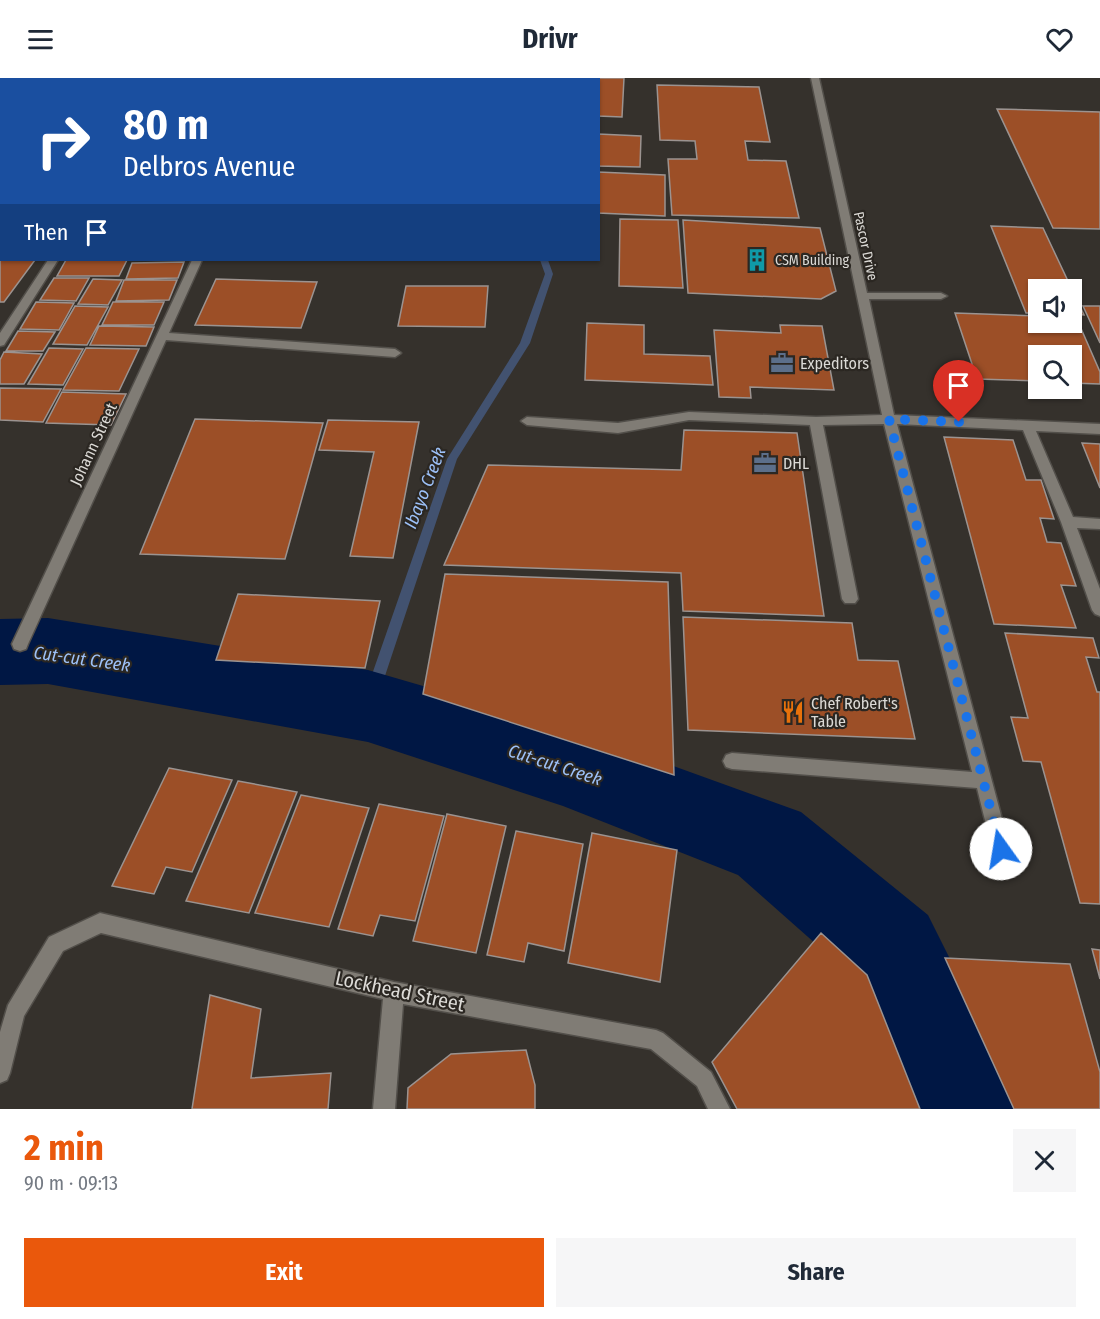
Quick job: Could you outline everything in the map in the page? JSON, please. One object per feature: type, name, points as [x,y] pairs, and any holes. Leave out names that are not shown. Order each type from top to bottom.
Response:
[{"type":"street","name":"Pascor Drive","points":[[815,78],[889,419],[1001,849]]},
{"type":"street","points":[[0,342],[52,261]]},
{"type":"street","name":"Johann Street","points":[[20,644],[197,261]]},
{"type":"street","points":[[861,296],[941,296]]},
{"type":"street","points":[[162,336],[395,353]]},
{"type":"street","points":[[527,421],[618,428],[689,416],[816,421],[889,419],[1100,429]]},
{"type":"street","points":[[816,421],[850,598]]},
{"type":"street","points":[[1028,426],[1068,522],[1100,610]]},
{"type":"street","points":[[1068,522],[1100,524]]},
{"type":"street","points":[[732,761],[985,781]]},
{"type":"street","name":"Lockhead Street","points":[[0,1073],[15,1012],[56,944],[100,924],[394,992],[656,1040],[704,1079],[719,1109]]},
{"type":"street","points":[[384,1109],[394,992]]},
{"type":"building","points":[[600,78],[624,78],[622,117],[600,116]]},
{"type":"building","points":[[657,85],[759,87],[770,142],[745,141],[748,160],[786,161],[799,218],[672,215],[668,159],[697,159],[695,141],[660,140]]},
{"type":"building","points":[[997,109],[1100,112],[1100,229],[1053,228]]},
{"type":"building","points":[[600,134],[641,136],[640,167],[600,166]]},
{"type":"building","points":[[600,172],[665,175],[665,216],[600,213]]},
{"type":"building","points":[[620,219],[678,220],[683,288],[619,286]]},
{"type":"building","name":"CSM Building","points":[[683,220],[820,228],[836,291],[821,299],[688,293]]},
{"type":"building","points":[[991,226],[1043,228],[1067,279],[1028,279],[1028,313],[1026,313]]},
{"type":"building","points":[[0,261],[34,261],[4,302],[0,302]]},
{"type":"building","points":[[65,261],[126,261],[119,276],[57,276]]},
{"type":"building","points":[[184,262],[178,278],[126,279],[132,263]]},
{"type":"building","points":[[54,278],[89,278],[76,301],[40,300]]},
{"type":"building","points":[[93,279],[122,280],[108,305],[78,304]]},
{"type":"building","points":[[216,279],[317,282],[301,328],[195,325]]},
{"type":"building","points":[[124,280],[177,280],[169,300],[116,301]]},
{"type":"building","points":[[406,286],[488,286],[485,327],[398,326]]},
{"type":"building","points":[[36,302],[74,303],[59,330],[20,329]]},
{"type":"building","points":[[113,302],[164,302],[154,325],[102,325]]},
{"type":"building","points":[[75,306],[108,307],[87,345],[53,344]]},
{"type":"building","points":[[1083,306],[1100,306],[1100,343]]},
{"type":"building","points":[[955,313],[1028,316],[1028,333],[1082,333],[1082,331],[1100,372],[1100,384],[1082,383],[1082,345],[1028,345],[1028,381],[977,379]]},
{"type":"building","points":[[587,323],[644,325],[644,354],[710,356],[713,385],[585,380]]},
{"type":"building","points":[[780,325],[822,326],[834,390],[750,387],[751,398],[719,397],[714,330],[781,333]]},
{"type":"building","points":[[99,326],[154,327],[146,346],[90,345]]},
{"type":"building","points":[[18,331],[55,332],[43,351],[6,351]]},
{"type":"building","points":[[49,348],[83,349],[63,385],[28,384]]},
{"type":"building","points":[[86,348],[139,349],[119,391],[63,390]]},
{"type":"building","points":[[4,352],[42,354],[24,384],[0,384],[0,360]]},
{"type":"building","points":[[0,388],[61,389],[43,422],[0,420]]},
{"type":"building","points":[[62,392],[126,394],[111,425],[46,423]]},
{"type":"building","points":[[195,419],[323,423],[285,559],[140,554]]},
{"type":"building","points":[[328,420],[419,422],[393,558],[350,556],[374,452],[319,450]]},
{"type":"building","points":[[684,430],[797,433],[824,616],[683,611],[681,573],[444,565],[488,465],[681,470]]},
{"type":"building","points":[[944,437],[1013,440],[1026,480],[1041,480],[1054,519],[1040,518],[1047,542],[1061,543],[1076,586],[1061,585],[1076,628],[994,624]]},
{"type":"building","points":[[1082,443],[1100,444],[1100,488]]},
{"type":"building","points":[[445,574],[668,582],[674,775],[423,694]]},
{"type":"building","points":[[238,594],[380,601],[365,668],[216,660]]},
{"type":"building","points":[[683,617],[852,623],[858,660],[898,661],[915,739],[688,730]]},
{"type":"building","points":[[1005,633],[1093,638],[1099,658],[1086,657],[1097,692],[1100,692],[1100,904],[1080,903],[1041,762],[1023,761],[1011,717],[1028,718]]},
{"type":"building","points":[[169,768],[232,780],[192,872],[166,867],[154,894],[112,886]]},
{"type":"building","points":[[238,781],[297,792],[249,913],[186,901]]},
{"type":"building","points":[[301,795],[369,808],[329,927],[255,913]]},
{"type":"building","points":[[379,804],[444,816],[415,921],[380,915],[373,936],[338,929]]},
{"type":"building","points":[[447,814],[506,826],[476,953],[413,941]]},
{"type":"building","points":[[516,831],[583,844],[564,951],[528,943],[524,962],[487,955]]},
{"type":"building","points":[[592,833],[677,850],[660,982],[568,963]]},
{"type":"building","points":[[821,933],[867,975],[920,1109],[737,1109],[712,1062]]},
{"type":"building","points":[[1092,949],[1100,950],[1100,979]]},
{"type":"building","points":[[945,958],[1070,964],[1100,1072],[1100,1109],[1014,1109]]},
{"type":"building","points":[[210,995],[261,1009],[251,1078],[331,1073],[328,1109],[192,1109]]},
{"type":"building","points":[[526,1050],[535,1085],[535,1109],[407,1109],[408,1088],[451,1054]]},
{"type":"waterway","name":"Ibayo Creek","points":[[368,706],[452,459],[525,343],[549,274],[544,261]]},
{"type":"waterway","name":"Cut-cut Creek","points":[[0,652],[48,651],[368,706],[568,768],[769,843],[894,949],[968,1109]]},
{"type":"place","name":"CSM Building","points":[[757,260]]},
{"type":"place","name":"Expeditors","points":[[782,363]]},
{"type":"place","name":"DHL","points":[[765,463]]},
{"type":"place","name":"Chef Robert's Table","points":[[793,712]]},
{"type":"route","points":[[959,422],[889,419],[1001,849]]}]
